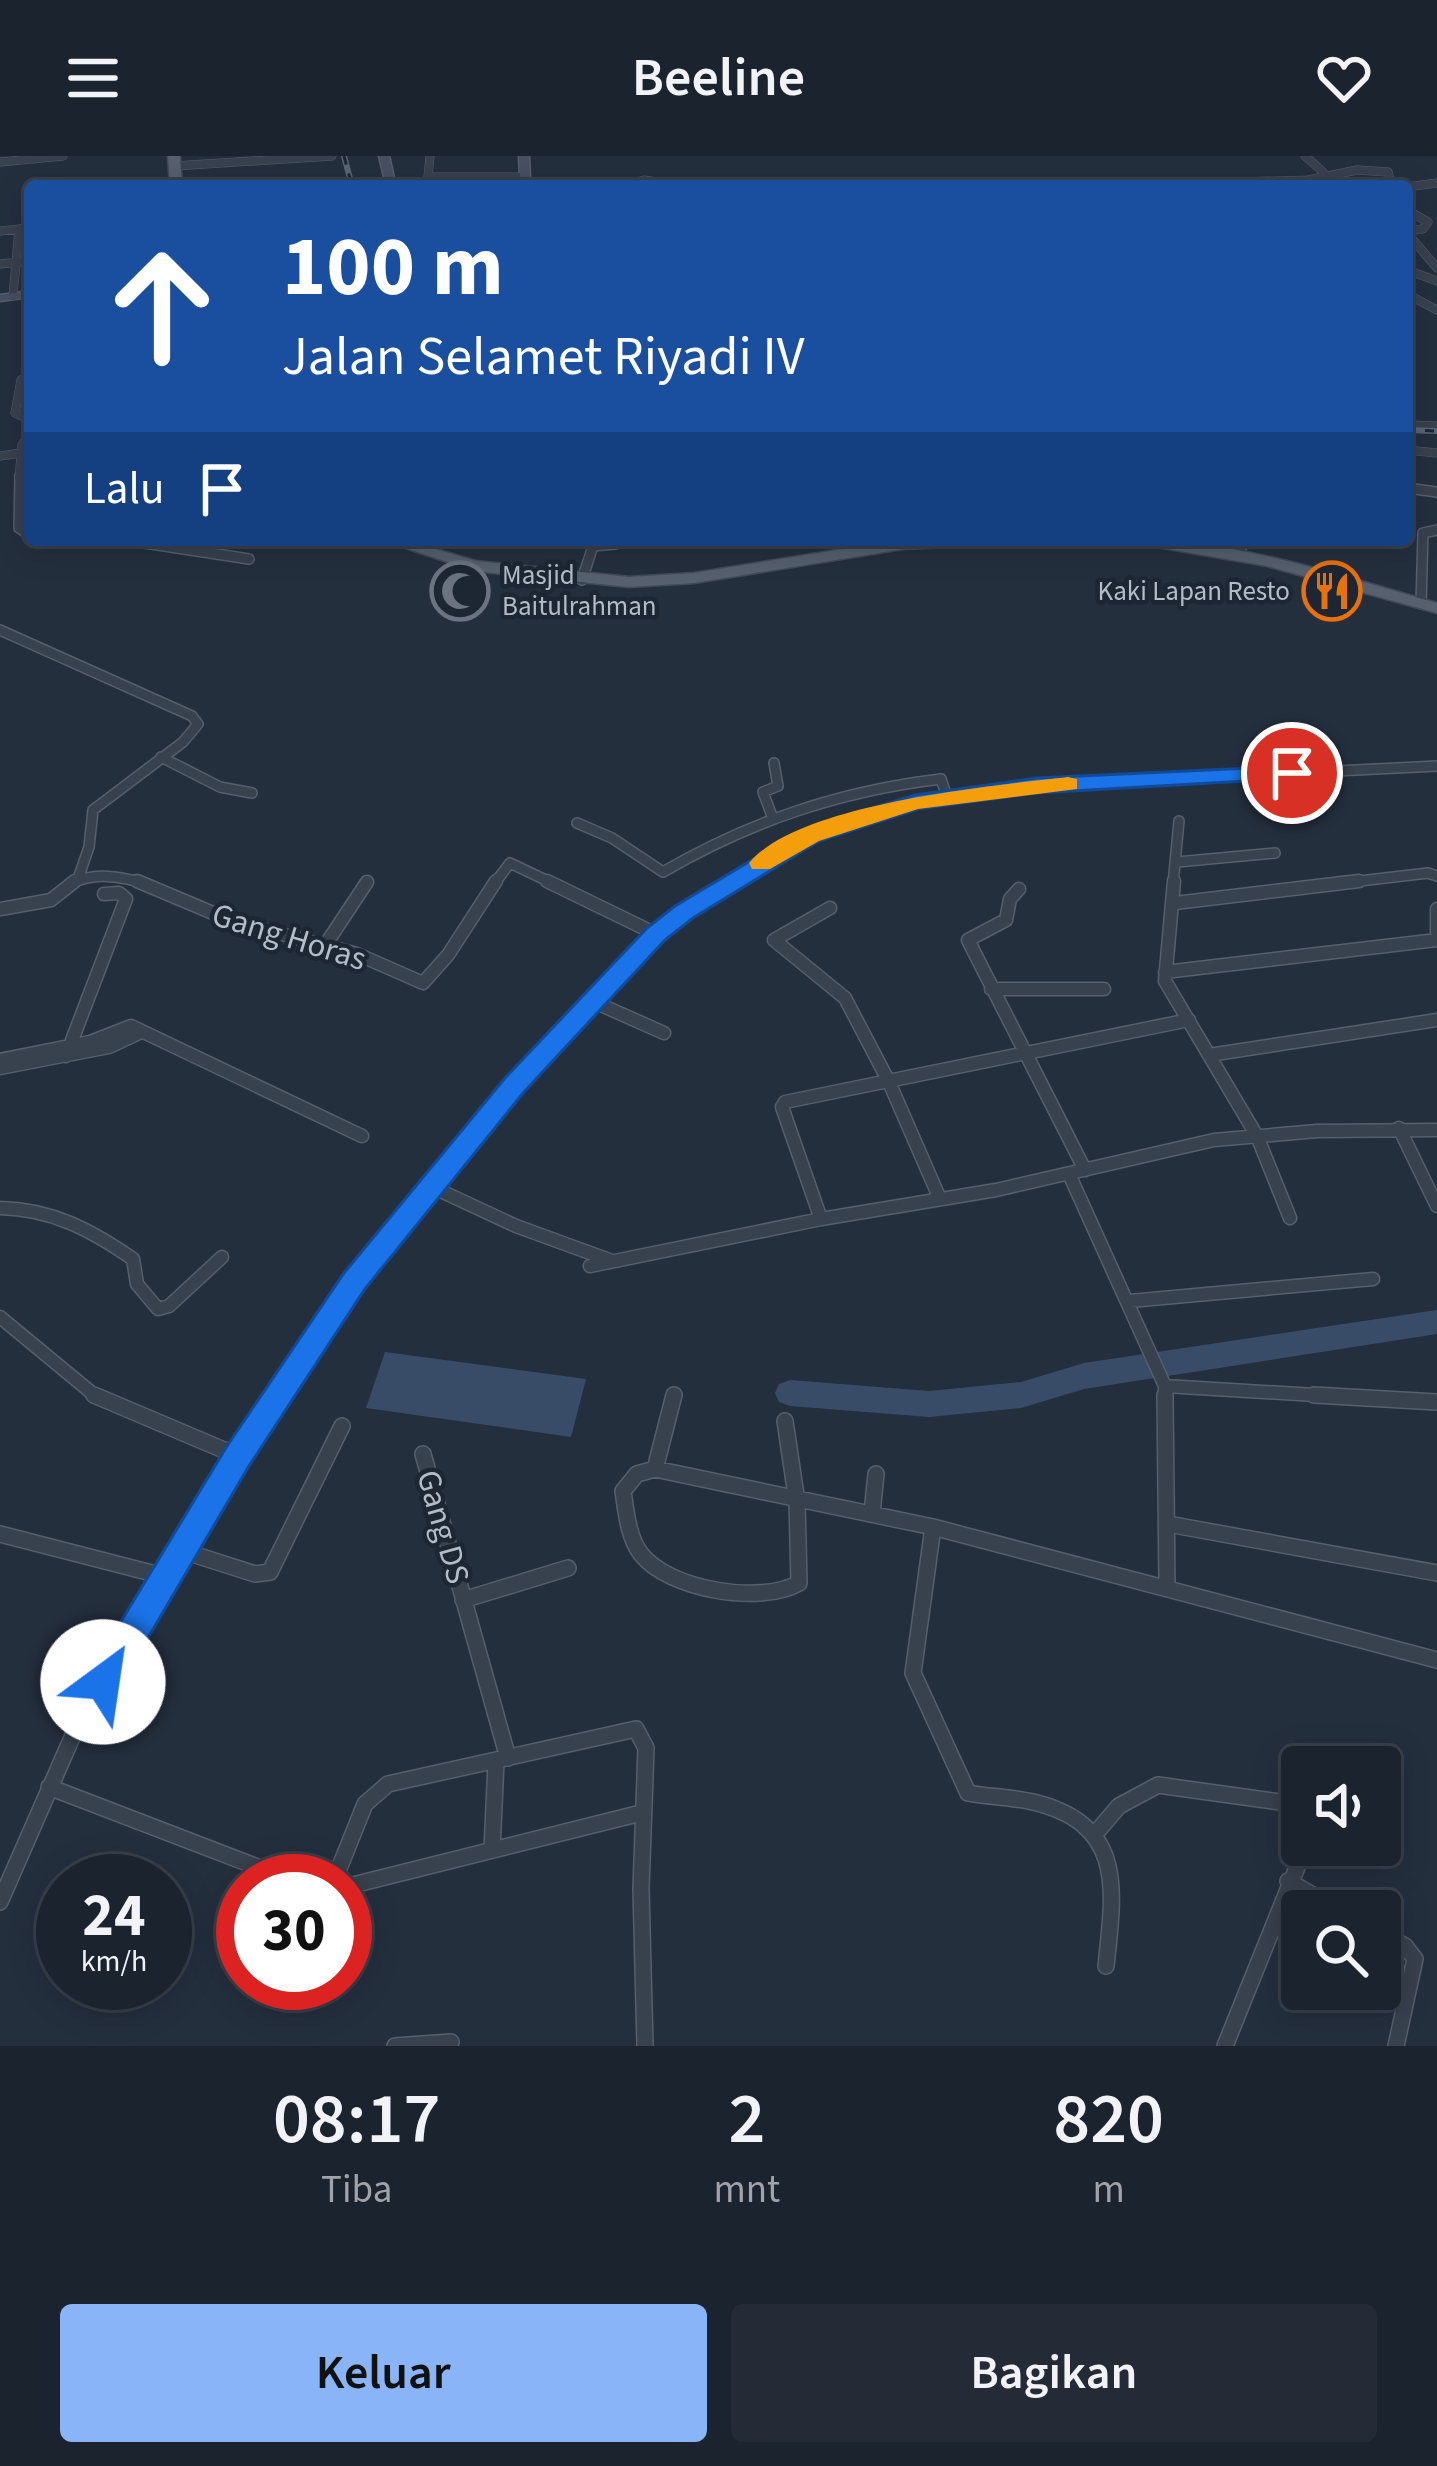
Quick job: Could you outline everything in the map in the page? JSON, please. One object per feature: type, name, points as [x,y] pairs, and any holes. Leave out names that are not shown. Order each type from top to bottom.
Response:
[{"type":"main road","points":[[409,546],[475,566],[582,580],[677,580],[890,546]]},
{"type":"main road","points":[[1242,548],[1429,606]]},
{"type":"street","points":[[0,162],[63,156]]},
{"type":"street","points":[[174,161],[332,156]]},
{"type":"street","points":[[430,156],[426,176],[476,180]]},
{"type":"street","points":[[1306,156],[1323,172]]},
{"type":"street","points":[[1308,180],[1323,172],[1382,170],[1391,180]]},
{"type":"street","points":[[7,297],[17,262],[19,229]]},
{"type":"street","points":[[0,231],[24,229]]},
{"type":"street","points":[[1413,239],[1437,268]]},
{"type":"street","points":[[0,264],[24,261]]},
{"type":"street","points":[[24,378],[15,413],[24,417]]},
{"type":"street","points":[[24,446],[16,518],[24,531]]},
{"type":"street","points":[[0,456],[21,453]]},
{"type":"street","points":[[1413,531],[1437,530]]},
{"type":"street","points":[[1423,533],[1429,606]]},
{"type":"street","points":[[164,546],[249,559]]},
{"type":"street","points":[[582,580],[593,546]]},
{"type":"street","points":[[0,630],[197,720],[192,734],[93,810],[89,847],[78,879]]},
{"type":"street","points":[[160,757],[220,787],[252,793]]},
{"type":"street","points":[[772,816],[763,792],[778,786],[774,764]]},
{"type":"street","points":[[0,1902],[81,1718],[238,1456],[355,1281],[430,1186],[656,934],[774,856],[861,817],[947,796],[1037,786],[1437,766]]},
{"type":"street","points":[[577,823],[611,838],[663,872],[772,816],[845,793],[941,779],[947,796]]},
{"type":"street","points":[[845,793],[861,817]]},
{"type":"street","points":[[1179,821],[1165,972],[1169,991],[1256,1136],[1290,1218]]},
{"type":"street","points":[[1177,862],[1275,854]]},
{"type":"street","name":"Gang Horas","points":[[0,909],[51,900],[78,879],[133,879],[232,921],[326,944],[423,982],[451,953],[510,862],[656,934]]},
{"type":"street","points":[[1175,903],[1435,875]]},
{"type":"street","points":[[326,944],[367,882]]},
{"type":"street","points":[[1019,889],[1010,899],[1006,920],[968,939],[1085,1170]]},
{"type":"street","points":[[69,1050],[112,923],[126,899],[119,893],[104,894]]},
{"type":"street","points":[[830,908],[774,940],[845,998],[889,1082],[940,1199]]},
{"type":"street","points":[[1165,972],[1437,937],[1437,909]]},
{"type":"street","points":[[991,989],[1064,985],[1103,989]]},
{"type":"street","points":[[592,1001],[664,1033]]},
{"type":"street","points":[[1210,1055],[1437,1020]]},
{"type":"street","points":[[821,1219],[782,1105],[1190,1021]]},
{"type":"street","points":[[0,1064],[109,1047],[139,1033],[261,1085],[362,1136]]},
{"type":"street","points":[[1399,1128],[1437,1206]]},
{"type":"street","points":[[590,1266],[1069,1174],[1179,1147],[1256,1136],[1437,1130]]},
{"type":"street","points":[[1069,1174],[1162,1376],[1167,1586]]},
{"type":"street","points":[[430,1186],[611,1262]]},
{"type":"street","points":[[0,1208],[52,1213],[111,1243],[133,1259],[137,1283],[158,1309],[169,1306],[222,1258]]},
{"type":"street","points":[[1130,1301],[1373,1279]]},
{"type":"street","points":[[0,1317],[64,1374],[104,1402],[238,1456]]},
{"type":"street","points":[[1162,1376],[1437,1402]]},
{"type":"street","points":[[655,1468],[674,1394]]},
{"type":"street","points":[[785,1421],[797,1502],[800,1573],[794,1588],[779,1596],[726,1591],[659,1569],[641,1553],[622,1491],[637,1474],[655,1468],[797,1502],[933,1527],[1437,1660]]},
{"type":"street","points":[[184,1551],[255,1574],[270,1572],[342,1426]]},
{"type":"street","name":"Gang DS","points":[[423,1454],[502,1760],[492,1850]]},
{"type":"street","points":[[872,1513],[876,1474]]},
{"type":"street","points":[[1168,1524],[1437,1573]]},
{"type":"street","points":[[933,1527],[913,1679],[941,1726],[968,1793],[1033,1802],[1065,1813],[1095,1834],[1114,1874],[1106,1966]]},
{"type":"street","points":[[0,1534],[167,1576]]},
{"type":"street","name":"Gang DS","points":[[464,1600],[568,1568]]},
{"type":"street","points":[[345,1854],[365,1804],[388,1784],[637,1729],[646,1748],[641,1813],[646,2046]]},
{"type":"street","points":[[1095,1834],[1119,1806],[1158,1785],[1281,1802]]},
{"type":"street","points":[[49,1787],[224,1854]]},
{"type":"street","points":[[372,1880],[641,1813]]},
{"type":"street","points":[[1225,2046],[1296,1866]]},
{"type":"street","points":[[1288,1881],[1304,1890]]},
{"type":"street","points":[[1396,2046],[1415,1959],[1401,1943]]},
{"type":"street","points":[[395,2046],[452,2042]]},
{"type":"water","points":[[385,1352],[586,1379],[571,1437],[366,1408]]},
{"type":"waterway","points":[[790,1393],[929,1404],[1021,1395],[1084,1376],[1437,1322]]},
{"type":"railway","points":[[344,156],[350,180]]},
{"type":"railway","points":[[1413,430],[1437,431]]},
{"type":"slow traffic","points":[[761,863],[811,836],[915,802],[1068,784]]},
{"type":"place","name":"Masjid Baitulrahman","points":[[460,591]]},
{"type":"place","name":"Kaki Lapan Resto","points":[[1332,591]]},
{"type":"route","points":[[103,1682],[238,1456],[355,1281],[515,1085],[656,934],[684,912],[811,836],[915,802],[1037,786],[1292,773]]}]
